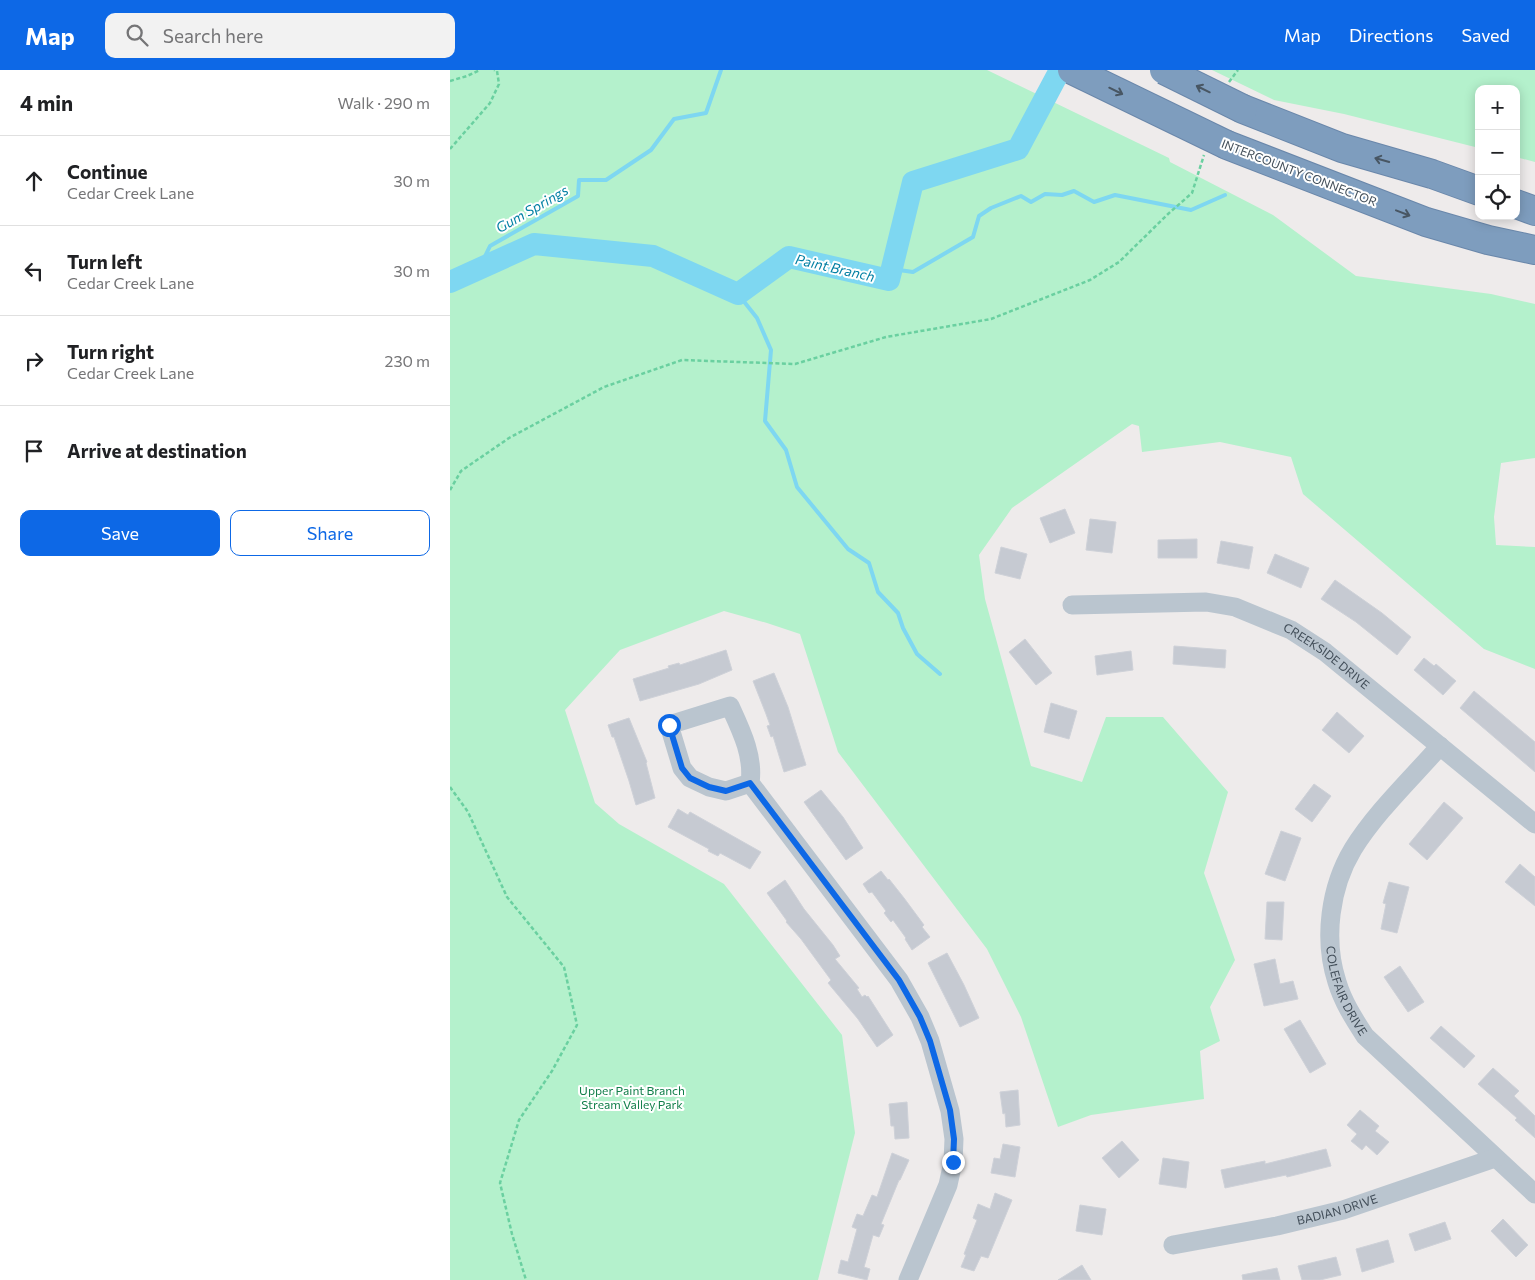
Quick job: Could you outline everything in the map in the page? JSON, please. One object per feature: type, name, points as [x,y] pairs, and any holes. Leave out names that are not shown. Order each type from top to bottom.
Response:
[{"type":"highway","name":"INTERCOUNTY CONNECTOR","points":[[1072,70],[1217,147],[1426,222],[1488,240],[1535,250]]},
{"type":"highway","points":[[1164,70],[1243,108],[1342,148],[1432,174],[1475,190]]},
{"type":"highway","points":[[1520,205],[1535,211]]},
{"type":"street","name":"CREEKSIDE DRIVE","points":[[1072,605],[1206,602],[1235,607],[1291,630],[1325,652],[1535,824]]},
{"type":"street","points":[[750,783],[726,791],[709,787],[690,778],[682,768],[669,725],[730,706],[748,750],[752,770],[750,783],[899,980],[920,1017],[934,1050],[950,1110],[954,1139],[953,1162],[948,1185],[908,1280]]},
{"type":"street","name":"COLEFAIR DRIVE","points":[[1440,746],[1370,824],[1353,850],[1340,876],[1333,902],[1330,929],[1331,955],[1336,982],[1349,1012],[1365,1036],[1535,1194]]},
{"type":"street","name":"BADIAN DRIVE","points":[[1173,1245],[1277,1226],[1343,1210],[1495,1158]]},
{"type":"path","points":[[450,81],[480,70]]},
{"type":"path","points":[[450,149],[490,103],[499,84],[497,70]]},
{"type":"path","points":[[1226,86],[1238,70]]},
{"type":"path","points":[[450,490],[460,471],[509,438],[604,387],[682,360],[794,364],[886,337],[991,319],[1090,280],[1119,262],[1192,193],[1217,147]]},
{"type":"path","points":[[450,787],[468,812],[507,897],[564,967],[577,1025],[552,1071],[519,1120],[500,1183],[512,1234],[526,1280]]},
{"type":"green space","name":"Upper Paint Branch Stream Valley Park","points":[[450,70],[987,70],[1169,158],[1170,162],[1273,215],[1356,276],[1491,294],[1535,304],[1535,458],[1501,463],[1494,517],[1496,545],[1535,547],[1535,669],[1484,649],[1303,494],[1291,457],[1220,442],[1142,452],[1139,426],[1132,424],[1012,508],[979,555],[985,599],[1031,766],[1082,782],[1106,717],[1163,717],[1228,792],[1204,873],[1235,960],[1210,1007],[1220,1041],[1200,1051],[1204,1099],[1091,1115],[1058,1127],[1021,1017],[987,949],[838,752],[800,634],[724,611],[620,650],[565,710],[595,803],[619,824],[724,884],[842,1035],[855,1133],[818,1280],[450,1280]]},
{"type":"green space","points":[[1212,70],[1535,70],[1535,162],[1520,158],[1520,85],[1475,85],[1475,147],[1344,114],[1274,100]]},
{"type":"building","points":[[1065,509],[1075,533],[1050,543],[1040,518]]},
{"type":"building","points":[[1090,519],[1116,522],[1112,553],[1086,550]]},
{"type":"building","points":[[1197,539],[1197,558],[1158,558],[1158,540]]},
{"type":"building","points":[[1221,541],[1253,547],[1249,569],[1217,563]]},
{"type":"building","points":[[1001,547],[1027,554],[1020,579],[995,573]]},
{"type":"building","points":[[1275,554],[1309,568],[1301,588],[1267,573]]},
{"type":"building","points":[[1335,580],[1382,613],[1411,637],[1397,655],[1356,622],[1321,599]]},
{"type":"building","points":[[1025,639],[1052,673],[1036,685],[1009,652]]},
{"type":"building","points":[[1174,646],[1226,650],[1225,668],[1173,664]]},
{"type":"building","points":[[726,650],[732,670],[699,684],[640,701],[633,679],[669,668],[668,666],[679,663],[680,665]]},
{"type":"building","points":[[1131,651],[1133,670],[1097,675],[1095,656]]},
{"type":"building","points":[[1424,658],[1434,666],[1436,664],[1456,681],[1443,695],[1414,670]]},
{"type":"building","points":[[774,673],[788,707],[806,765],[784,772],[773,736],[771,737],[767,726],[770,725],[753,681]]},
{"type":"building","points":[[1474,691],[1535,742],[1535,772],[1460,708]]},
{"type":"building","points":[[1051,703],[1077,711],[1069,739],[1044,732]]},
{"type":"building","points":[[1337,712],[1364,736],[1349,753],[1322,730]]},
{"type":"building","points":[[629,718],[647,762],[655,798],[636,805],[614,737],[612,737],[608,725]]},
{"type":"building","points":[[1314,784],[1331,796],[1312,822],[1295,809]]},
{"type":"building","points":[[821,790],[843,817],[863,848],[846,860],[804,802]]},
{"type":"building","points":[[1444,802],[1463,818],[1427,860],[1409,844]]},
{"type":"building","points":[[678,809],[688,815],[690,812],[761,852],[750,869],[720,853],[718,856],[708,851],[709,849],[668,827]]},
{"type":"building","points":[[1281,831],[1301,838],[1285,881],[1265,874]]},
{"type":"building","points":[[1520,864],[1535,877],[1535,906],[1505,882]]},
{"type":"building","points":[[881,871],[904,898],[924,925],[922,927],[930,937],[912,950],[893,920],[891,922],[884,913],[886,911],[872,892],[869,893],[863,884]]},
{"type":"building","points":[[785,880],[804,909],[840,956],[835,959],[859,988],[857,989],[862,997],[868,996],[893,1035],[877,1047],[858,1019],[828,983],[831,980],[786,922],[767,893]]},
{"type":"building","points":[[1389,882],[1409,887],[1397,933],[1381,929],[1386,904],[1383,903]]},
{"type":"building","points":[[1267,902],[1284,902],[1282,940],[1265,939]]},
{"type":"building","points":[[947,953],[979,1018],[960,1027],[928,963]]},
{"type":"building","points":[[1275,959],[1280,984],[1293,981],[1298,999],[1264,1006],[1254,964]]},
{"type":"building","points":[[1400,966],[1424,1002],[1408,1012],[1384,977]]},
{"type":"building","points":[[1300,1020],[1326,1064],[1310,1073],[1284,1029]]},
{"type":"building","points":[[1441,1026],[1475,1056],[1464,1068],[1430,1038]]},
{"type":"building","points":[[1493,1068],[1519,1091],[1514,1096],[1535,1116],[1535,1138],[1515,1120],[1517,1118],[1478,1084]]},
{"type":"building","points":[[1018,1090],[1020,1125],[1006,1127],[1000,1092]]},
{"type":"building","points":[[907,1102],[909,1138],[895,1139],[894,1126],[891,1126],[889,1104]]},
{"type":"building","points":[[1360,1110],[1379,1126],[1375,1131],[1389,1142],[1377,1155],[1366,1145],[1362,1150],[1351,1141],[1357,1134],[1347,1125]]},
{"type":"building","points":[[1122,1141],[1139,1160],[1119,1178],[1102,1158]]},
{"type":"building","points":[[1003,1144],[1020,1147],[1015,1177],[991,1173],[994,1158],[1000,1159]]},
{"type":"building","points":[[1326,1149],[1331,1166],[1287,1177],[1286,1175],[1225,1188],[1221,1170],[1265,1161],[1265,1164]]},
{"type":"building","points":[[892,1153],[909,1160],[881,1224],[884,1225],[879,1237],[873,1235],[864,1267],[870,1269],[867,1280],[838,1273],[841,1260],[848,1262],[857,1229],[852,1227],[857,1214],[863,1216],[872,1195],[877,1197]]},
{"type":"building","points":[[1163,1158],[1189,1162],[1186,1188],[1159,1184]]},
{"type":"building","points":[[995,1193],[1012,1200],[988,1258],[981,1256],[974,1271],[961,1267],[977,1220],[973,1218],[978,1204],[990,1209]]},
{"type":"building","points":[[1080,1205],[1106,1209],[1102,1235],[1076,1231]]},
{"type":"building","points":[[1503,1219],[1528,1245],[1516,1257],[1491,1231]]},
{"type":"building","points":[[1445,1222],[1451,1239],[1415,1251],[1409,1234]]},
{"type":"building","points":[[1388,1240],[1394,1262],[1362,1272],[1356,1249]]},
{"type":"building","points":[[1336,1257],[1341,1275],[1320,1280],[1302,1280],[1298,1266]]},
{"type":"building","points":[[1082,1265],[1091,1280],[1058,1280]]},
{"type":"building","points":[[1277,1268],[1280,1280],[1243,1280],[1242,1275]]},
{"type":"waterway","name":"Gum Springs","points":[[479,269],[490,246],[578,196],[579,180],[606,180],[651,150],[674,119],[706,113],[721,70]]},
{"type":"waterway","name":"Paint Branch","points":[[450,282],[534,244],[653,256],[738,294],[789,257],[889,280],[913,182],[1018,149],[1060,70]]},
{"type":"waterway","points":[[892,269],[913,272],[973,237],[979,216],[991,208],[1021,196],[1031,202],[1045,194],[1062,195],[1074,191],[1094,202],[1115,195],[1191,210],[1225,195]]},
{"type":"waterway","points":[[738,294],[757,318],[771,350],[765,421],[786,450],[797,487],[848,549],[869,563],[878,592],[898,613],[903,628],[917,654],[940,674]]},
{"type":"route","points":[[669,725],[682,768],[690,778],[709,787],[726,791],[750,783],[899,980],[920,1017],[942,1078],[950,1110],[954,1139],[953,1162]]}]
